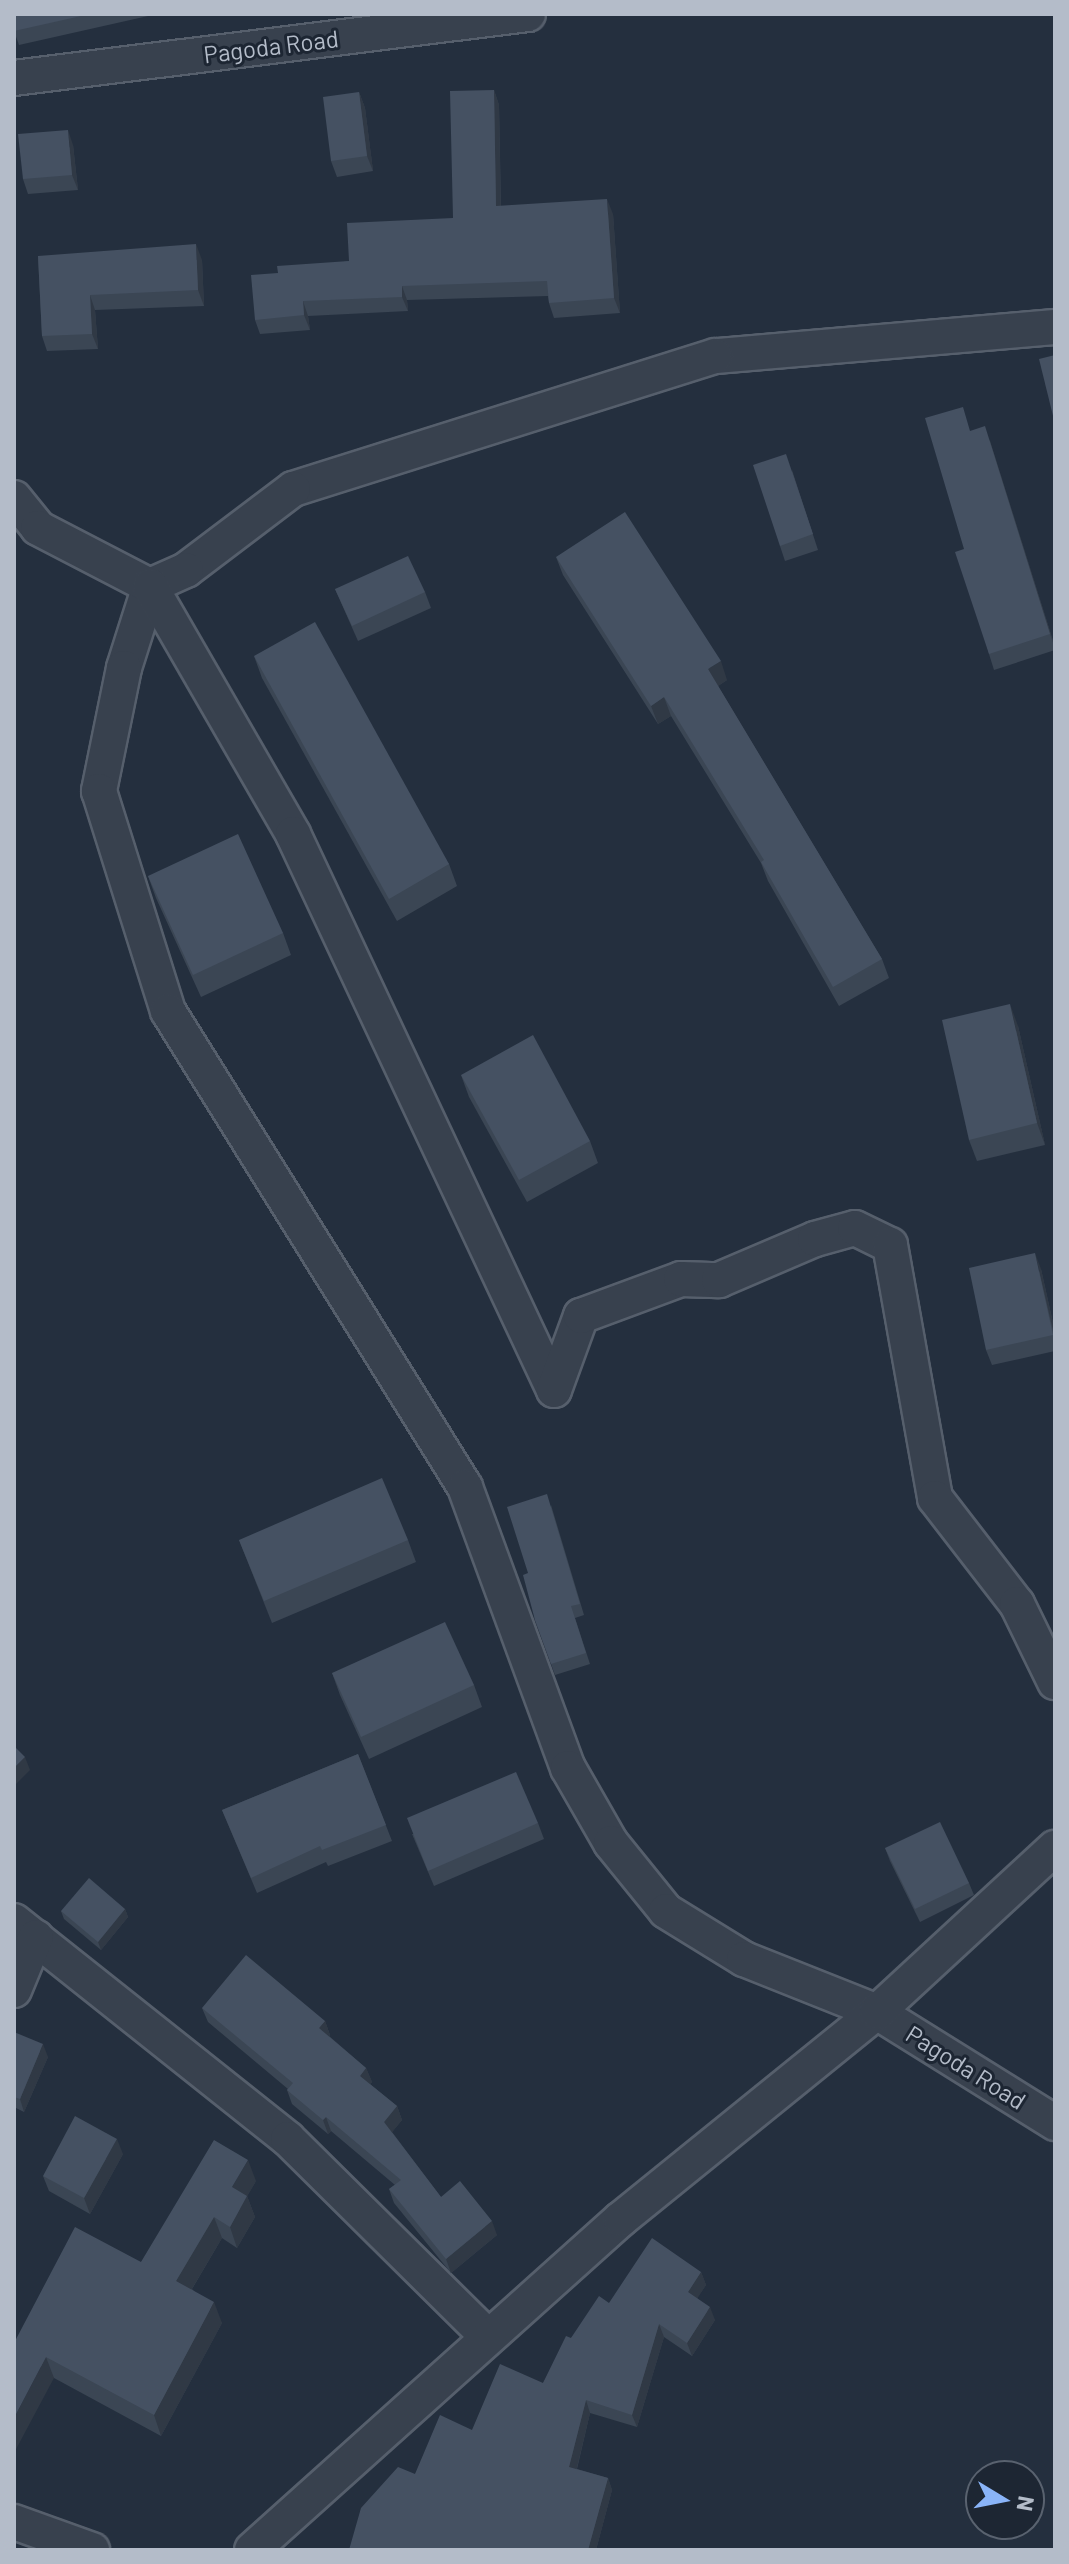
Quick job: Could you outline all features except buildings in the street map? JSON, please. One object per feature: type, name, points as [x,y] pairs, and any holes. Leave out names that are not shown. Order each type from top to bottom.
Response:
[{"type":"street","name":"Pagoda Road","points":[[14,78],[528,14]]},
{"type":"street","points":[[150,586],[186,570],[293,489],[715,356],[1055,327]]},
{"type":"street","points":[[14,498],[38,528],[150,586],[293,834],[554,1390],[581,1316],[681,1279],[719,1280],[815,1239],[855,1228],[890,1245],[935,1498],[1017,1604],[1055,1682]]},
{"type":"street","name":"Pagoda Road","points":[[150,586],[124,668],[99,791],[168,1011],[465,1487],[568,1768],[611,1843],[666,1911],[744,1959],[877,2012],[1055,2123]]},
{"type":"street","points":[[252,2550],[621,2219],[877,2012],[1055,1848]]},
{"type":"street","points":[[14,1990],[25,1929],[288,2139],[488,2337]]},
{"type":"street","points":[[14,2522],[92,2550]]}]
